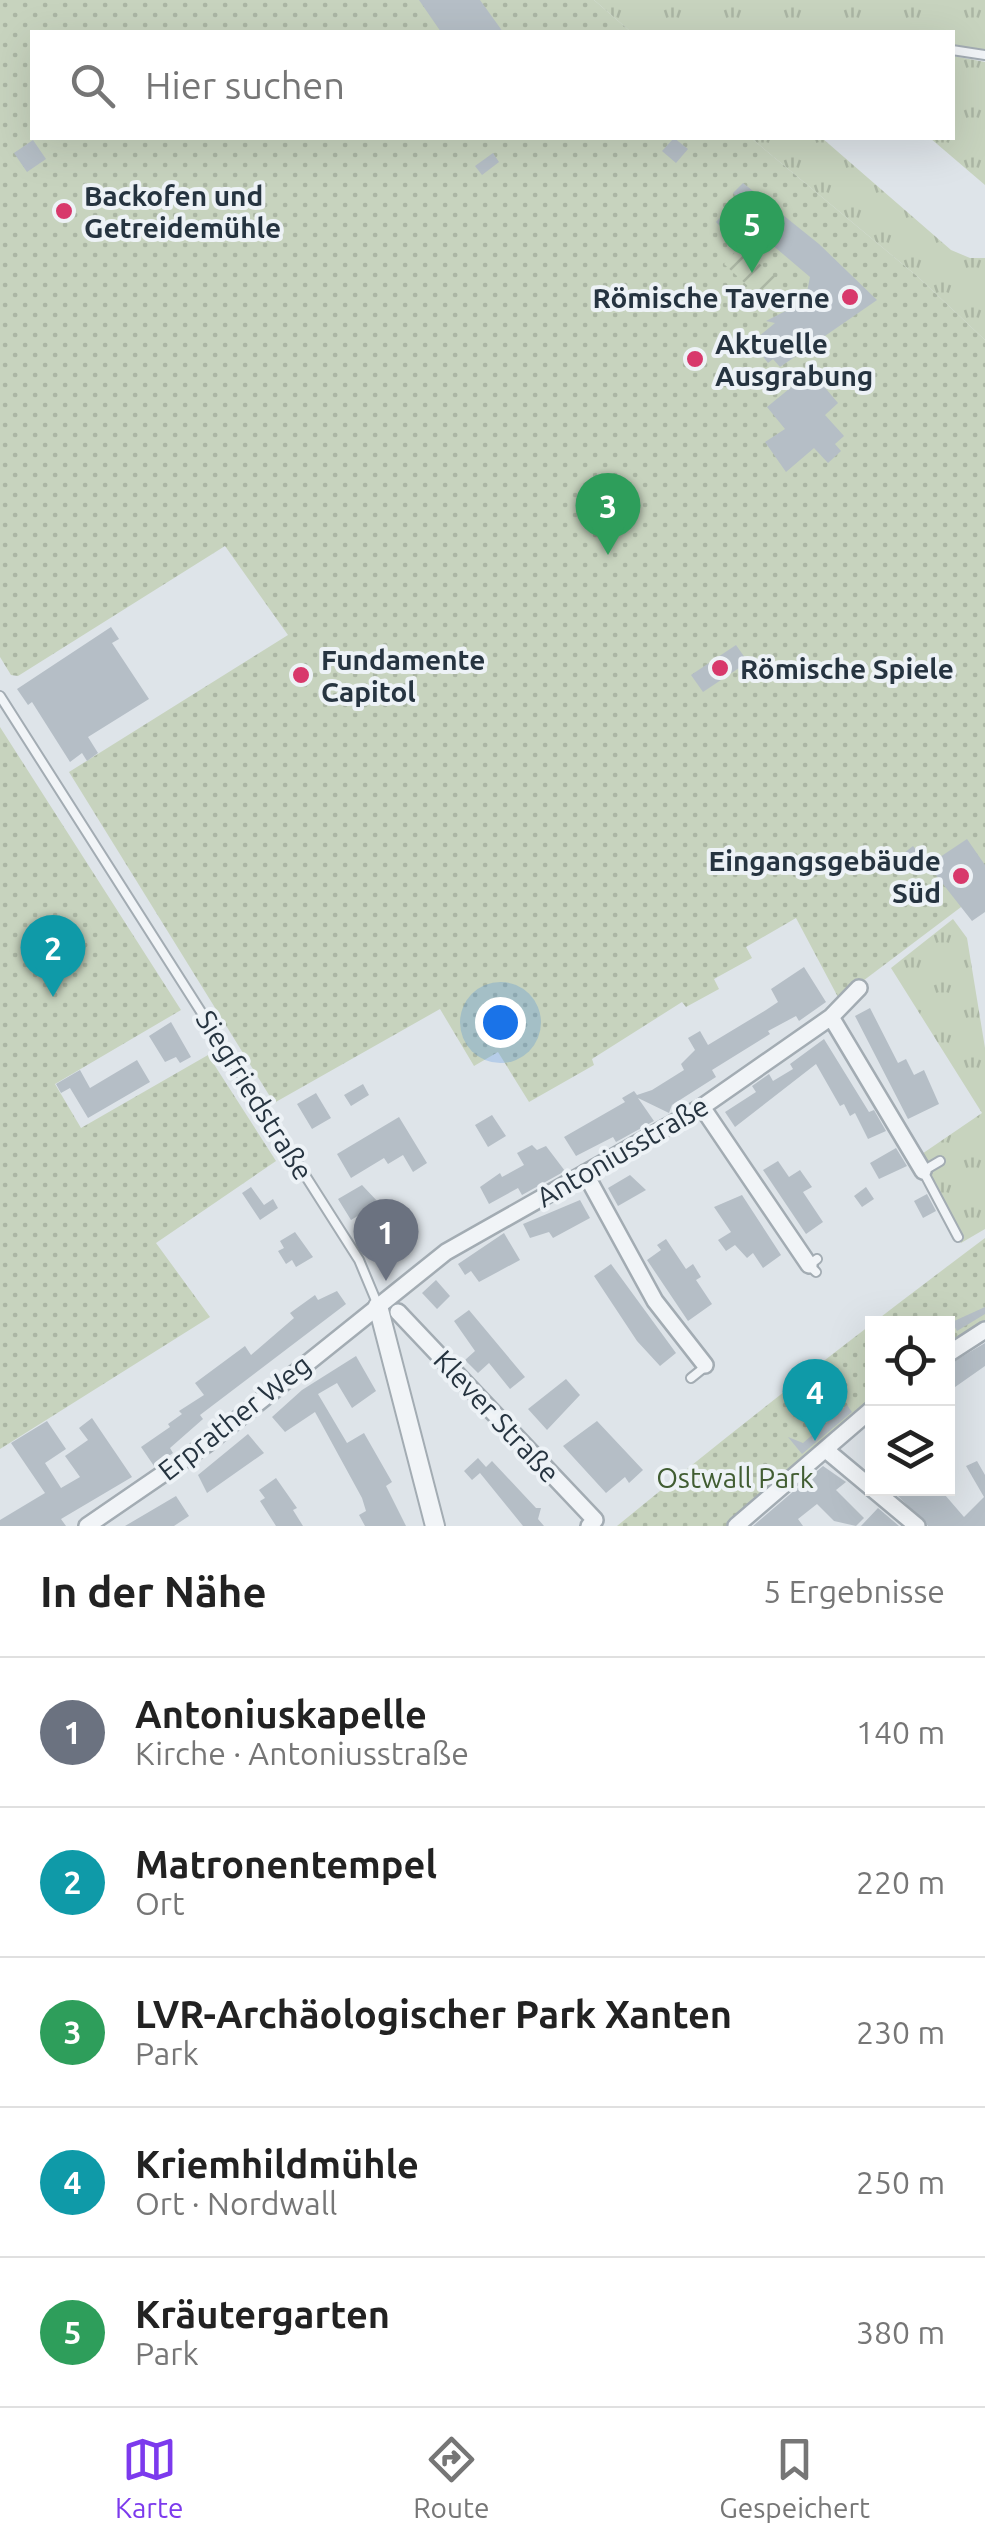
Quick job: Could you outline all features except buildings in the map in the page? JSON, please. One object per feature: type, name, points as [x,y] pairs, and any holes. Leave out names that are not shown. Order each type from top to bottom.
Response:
[{"type":"street","name":"Antoniusstraße","points":[[378,1306],[446,1252],[702,1106],[831,1017],[860,988]]},
{"type":"street","points":[[831,1017],[924,1171]]},
{"type":"street","points":[[702,1106],[814,1265]]},
{"type":"street","points":[[585,1174],[655,1301],[707,1368]]},
{"type":"street","name":"Erprather Weg","points":[[88,1526],[208,1443],[378,1306]]},
{"type":"street","name":"Siegfriedstraße","points":[[378,1306],[435,1526]]},
{"type":"street","name":"Klever Straße","points":[[398,1312],[592,1523]]},
{"type":"street","points":[[955,1349],[985,1330]]},
{"type":"street","points":[[736,1526],[865,1415]]},
{"type":"street","points":[[826,1450],[917,1526]]},
{"type":"lane","points":[[955,50],[985,55]]},
{"type":"lane","name":"Siegfriedstraße","points":[[0,696],[359,1260],[378,1306]]},
{"type":"lane","points":[[940,1162],[924,1171],[958,1237]]},
{"type":"lane","points":[[691,1378],[707,1368]]},
{"type":"green space","points":[[0,0],[594,0],[629,30],[30,30],[30,140],[753,140],[918,277],[985,340],[985,889],[839,999],[796,918],[746,947],[752,958],[714,979],[719,989],[686,1007],[682,1002],[592,1059],[594,1065],[529,1102],[498,1052],[474,1066],[440,1009],[274,1103],[69,772],[288,635],[225,546],[18,676],[11,675],[0,657]]},
{"type":"green space","points":[[594,0],[985,0],[985,50],[955,45],[955,30],[629,30]]},
{"type":"green space","points":[[955,56],[985,62],[985,185],[932,140],[955,140]]},
{"type":"green space","points":[[753,140],[824,140],[951,250],[970,258],[985,258],[985,340],[918,277]]},
{"type":"green space","points":[[740,247],[781,282],[764,301],[724,264]]},
{"type":"green space","points":[[0,727],[181,1010],[55,1084],[81,1128],[208,1055],[276,1161],[156,1243],[210,1317],[0,1449]]},
{"type":"green space","points":[[953,919],[967,938],[985,1048],[985,1229],[961,1243],[916,1158],[982,1113],[891,968]]},
{"type":"green space","name":"Ostwall Park","points":[[985,1238],[985,1330],[955,1349],[955,1316],[883,1316]]},
{"type":"green space","name":"Ostwall Park","points":[[865,1330],[865,1415],[736,1526],[617,1526]]},
{"type":"place","name":"Backofen und Getreidemühle","points":[[64,211]]},
{"type":"place","name":"Kräutergarten","points":[[752,273]]},
{"type":"place","name":"Römische Taverne","points":[[850,297]]},
{"type":"place","name":"Aktuelle Ausgrabung","points":[[695,359]]},
{"type":"place","name":"LVR-Archäologischer Park Xanten","points":[[608,555]]},
{"type":"place","name":"Römische Spiele","points":[[720,668]]},
{"type":"place","name":"Fundamente Capitol","points":[[301,675]]},
{"type":"place","name":"Eingangsgebäude Süd","points":[[961,876]]},
{"type":"place","name":"Matronentempel","points":[[53,997]]},
{"type":"place","name":"Antoniuskapelle","points":[[386,1281]]},
{"type":"place","name":"Kriemhildmühle","points":[[815,1441]]}]
